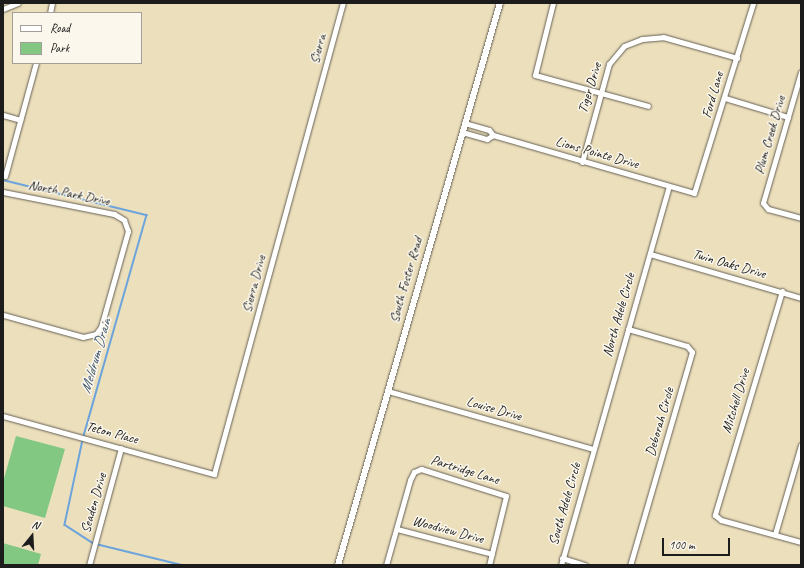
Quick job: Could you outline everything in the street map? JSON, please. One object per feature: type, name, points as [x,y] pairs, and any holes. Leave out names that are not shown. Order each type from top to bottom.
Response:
[{"type":"street","points":[[3,9],[18,3]]},
{"type":"street","name":"Sierra","points":[[316,101],[343,3]]},
{"type":"street","name":"South Foster Road","points":[[338,565],[464,123],[500,3]]},
{"type":"street","points":[[554,3],[534,74],[599,95],[648,106]]},
{"type":"street","name":"Ford Lane","points":[[694,193],[725,98],[753,3]]},
{"type":"street","name":"Tiger Drive","points":[[582,162],[599,95],[612,59],[624,46],[642,39],[667,38],[736,58]]},
{"type":"street","points":[[5,176],[36,64]]},
{"type":"street","name":"Plum Creek Drive","points":[[801,72],[763,206],[801,218]]},
{"type":"street","points":[[725,98],[788,117]]},
{"type":"street","name":"Sierra Drive","points":[[214,474],[316,101]]},
{"type":"street","points":[[3,114],[20,120]]},
{"type":"street","points":[[462,132],[487,139],[493,135],[489,130],[464,123]]},
{"type":"street","name":"Lions Pointe Drive","points":[[493,135],[582,162],[694,193]]},
{"type":"street","name":"North Adele Circle","points":[[593,449],[669,187]]},
{"type":"street","name":"North Park Drive","points":[[3,192],[114,214],[126,224],[127,236],[98,333],[83,337],[3,315]]},
{"type":"street","name":"Twin Oaks Drive","points":[[650,254],[782,291],[801,298]]},
{"type":"street","name":"Mitchell Drive","points":[[775,534],[716,517],[782,291]]},
{"type":"street","name":"Deborah Circle","points":[[628,329],[683,345],[692,352],[630,565]]},
{"type":"street","name":"Louise Drive","points":[[388,391],[593,449]]},
{"type":"street","name":"Teton Place","points":[[3,416],[214,474]]},
{"type":"street","points":[[801,445],[775,534],[801,542]]},
{"type":"street","name":"Seaden Drive","points":[[89,565],[121,448]]},
{"type":"street","name":"South Adele Circle","points":[[560,565],[593,449]]},
{"type":"street","name":"Partridge Lane","points":[[397,529],[410,480],[417,470],[506,496],[492,554]]},
{"type":"street","points":[[386,565],[397,529]]},
{"type":"street","name":"Woodview Drive","points":[[397,529],[492,554]]},
{"type":"street","points":[[489,565],[492,554]]},
{"type":"street","points":[[562,558],[585,565]]},
{"type":"green space","points":[[16,436],[65,449],[45,518],[3,506],[3,482]]},
{"type":"green space","points":[[3,543],[41,554],[38,565],[3,565]]},
{"type":"waterway","name":"Meldrum Drain","points":[[3,180],[147,215],[84,436]]},
{"type":"waterway","name":"Meldrum Drain","points":[[83,440],[65,525],[93,543]]},
{"type":"waterway","name":"Meldrum Drain","points":[[96,544],[182,565]]}]
